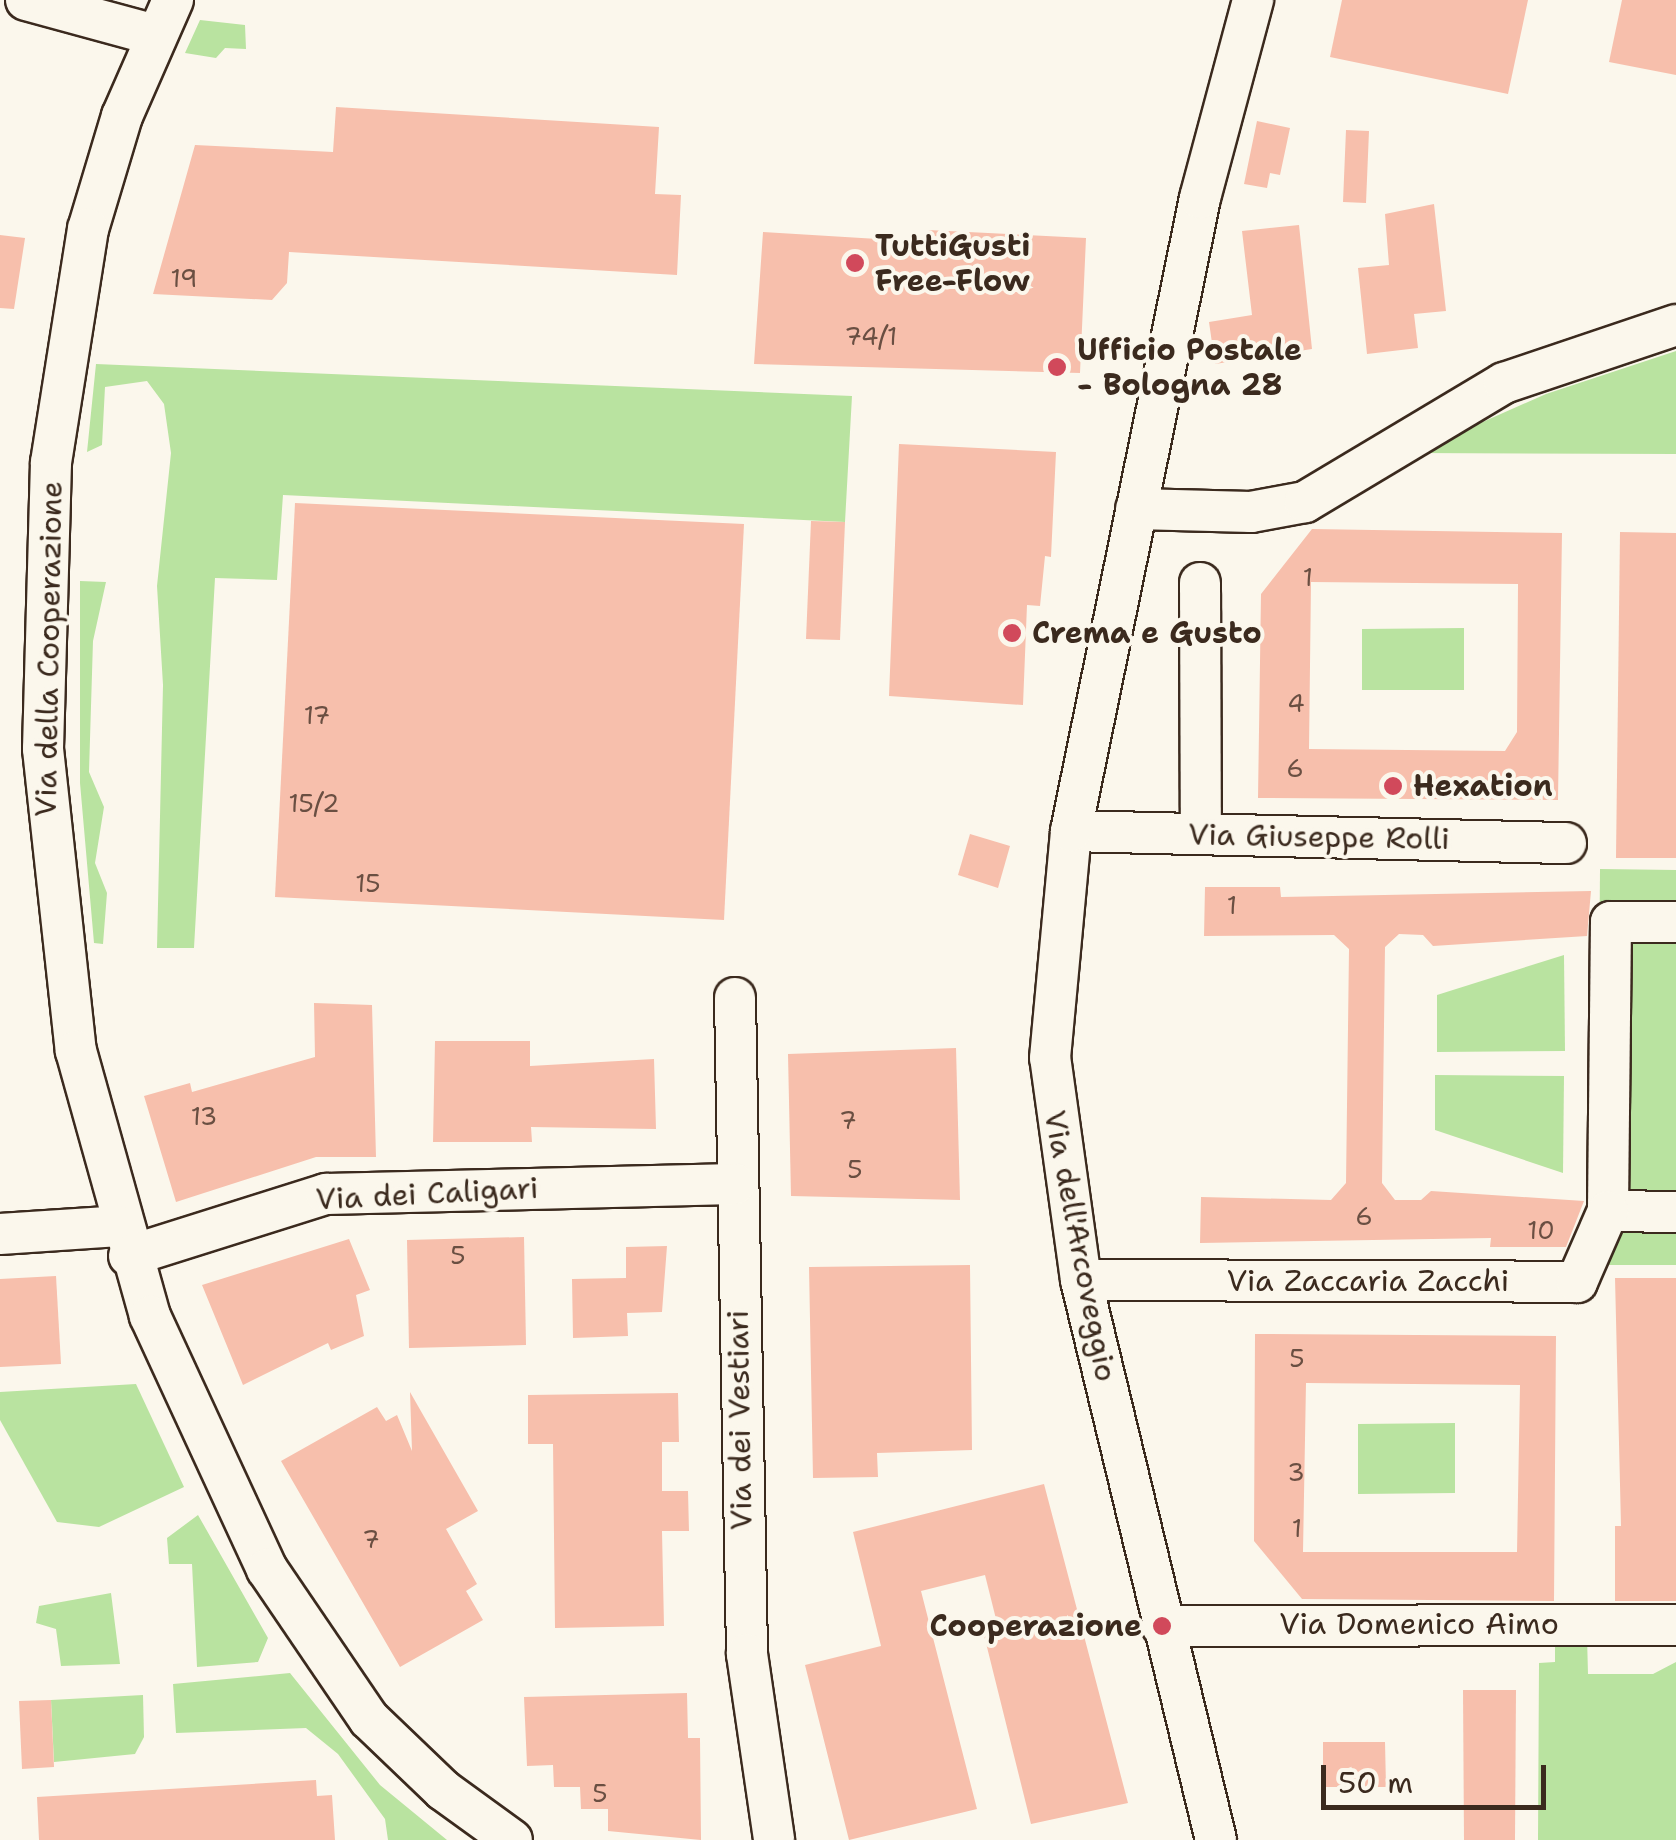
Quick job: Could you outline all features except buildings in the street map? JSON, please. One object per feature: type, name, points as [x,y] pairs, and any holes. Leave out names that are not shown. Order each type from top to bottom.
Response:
[{"type":"street","points":[[26,0],[164,18]]},
{"type":"street","name":"Via dell'Arcoveggio","points":[[1216,1840],[1080,1280],[1050,1058],[1071,831],[1200,198],[1253,0]]},
{"type":"street","name":"Via della Cooperazione","points":[[164,18],[110,148],[69,319],[44,620],[44,786],[60,949],[124,1241],[211,1459],[310,1640],[396,1747],[512,1840]]},
{"type":"street","points":[[1136,508],[1251,512],[1304,502],[1504,383],[1676,325]]},
{"type":"street","points":[[1200,584],[1200,834]]},
{"type":"street","name":"Via Giuseppe Rolli","points":[[1071,831],[1566,843]]},
{"type":"street","points":[[1676,922],[1611,922],[1608,1210],[1676,1212]]},
{"type":"street","name":"Via dei Vestiari","points":[[735,998],[735,1184],[748,1681],[774,1840]]},
{"type":"street","name":"Via dei Caligari","points":[[0,1234],[124,1241],[326,1194],[735,1184]]},
{"type":"street","name":"Via Zaccaria Zacchi","points":[[1080,1280],[1576,1282],[1608,1210]]},
{"type":"street","name":"Via Domenico Aimo","points":[[1162,1626],[1676,1625]]},
{"type":"green space","points":[[200,20],[245,25],[246,49],[225,48],[216,58],[185,53]]},
{"type":"green space","points":[[1676,351],[1676,454],[1413,453],[1546,394]]},
{"type":"green space","points":[[96,364],[852,396],[845,522],[283,495],[277,580],[215,578],[194,948],[157,948],[163,685],[157,586],[171,453],[164,404],[147,381],[105,387],[102,445],[87,452]]},
{"type":"green space","points":[[80,581],[106,582],[93,641],[89,772],[104,807],[95,863],[107,893],[103,944],[94,943],[80,783]]},
{"type":"green space","points":[[1464,628],[1464,690],[1362,690],[1362,629]]},
{"type":"green space","points":[[1600,869],[1676,870],[1676,1265],[1597,1265]]},
{"type":"green space","points":[[1564,955],[1565,1051],[1437,1052],[1437,995]]},
{"type":"green space","points":[[1435,1075],[1564,1076],[1563,1173],[1435,1130]]},
{"type":"green space","points":[[136,1384],[184,1487],[99,1527],[57,1522],[0,1420],[0,1392]]},
{"type":"green space","points":[[1455,1423],[1455,1493],[1358,1494],[1358,1424]]},
{"type":"green space","points":[[198,1515],[268,1638],[258,1662],[197,1667],[192,1564],[169,1564],[167,1538]]},
{"type":"green space","points":[[111,1593],[120,1664],[61,1666],[56,1629],[36,1623],[39,1606]]},
{"type":"green space","points":[[1555,1635],[1587,1636],[1588,1674],[1653,1674],[1676,1662],[1676,1840],[1538,1840],[1539,1663],[1555,1662]]},
{"type":"green space","points":[[290,1673],[380,1785],[447,1840],[388,1840],[385,1819],[338,1754],[306,1728],[176,1733],[173,1684]]},
{"type":"green space","points":[[143,1695],[144,1737],[135,1754],[54,1762],[51,1700]]},
{"type":"place","name":"TuttiGusti Free-Flow","points":[[855,263]]},
{"type":"place","name":"Ufficio Postale - Bologna 28","points":[[1057,367]]},
{"type":"place","name":"Crema e Gusto","points":[[1012,633]]},
{"type":"place","name":"Hexation","points":[[1393,786]]},
{"type":"place","name":"Cooperazione","points":[[1162,1626]]}]
